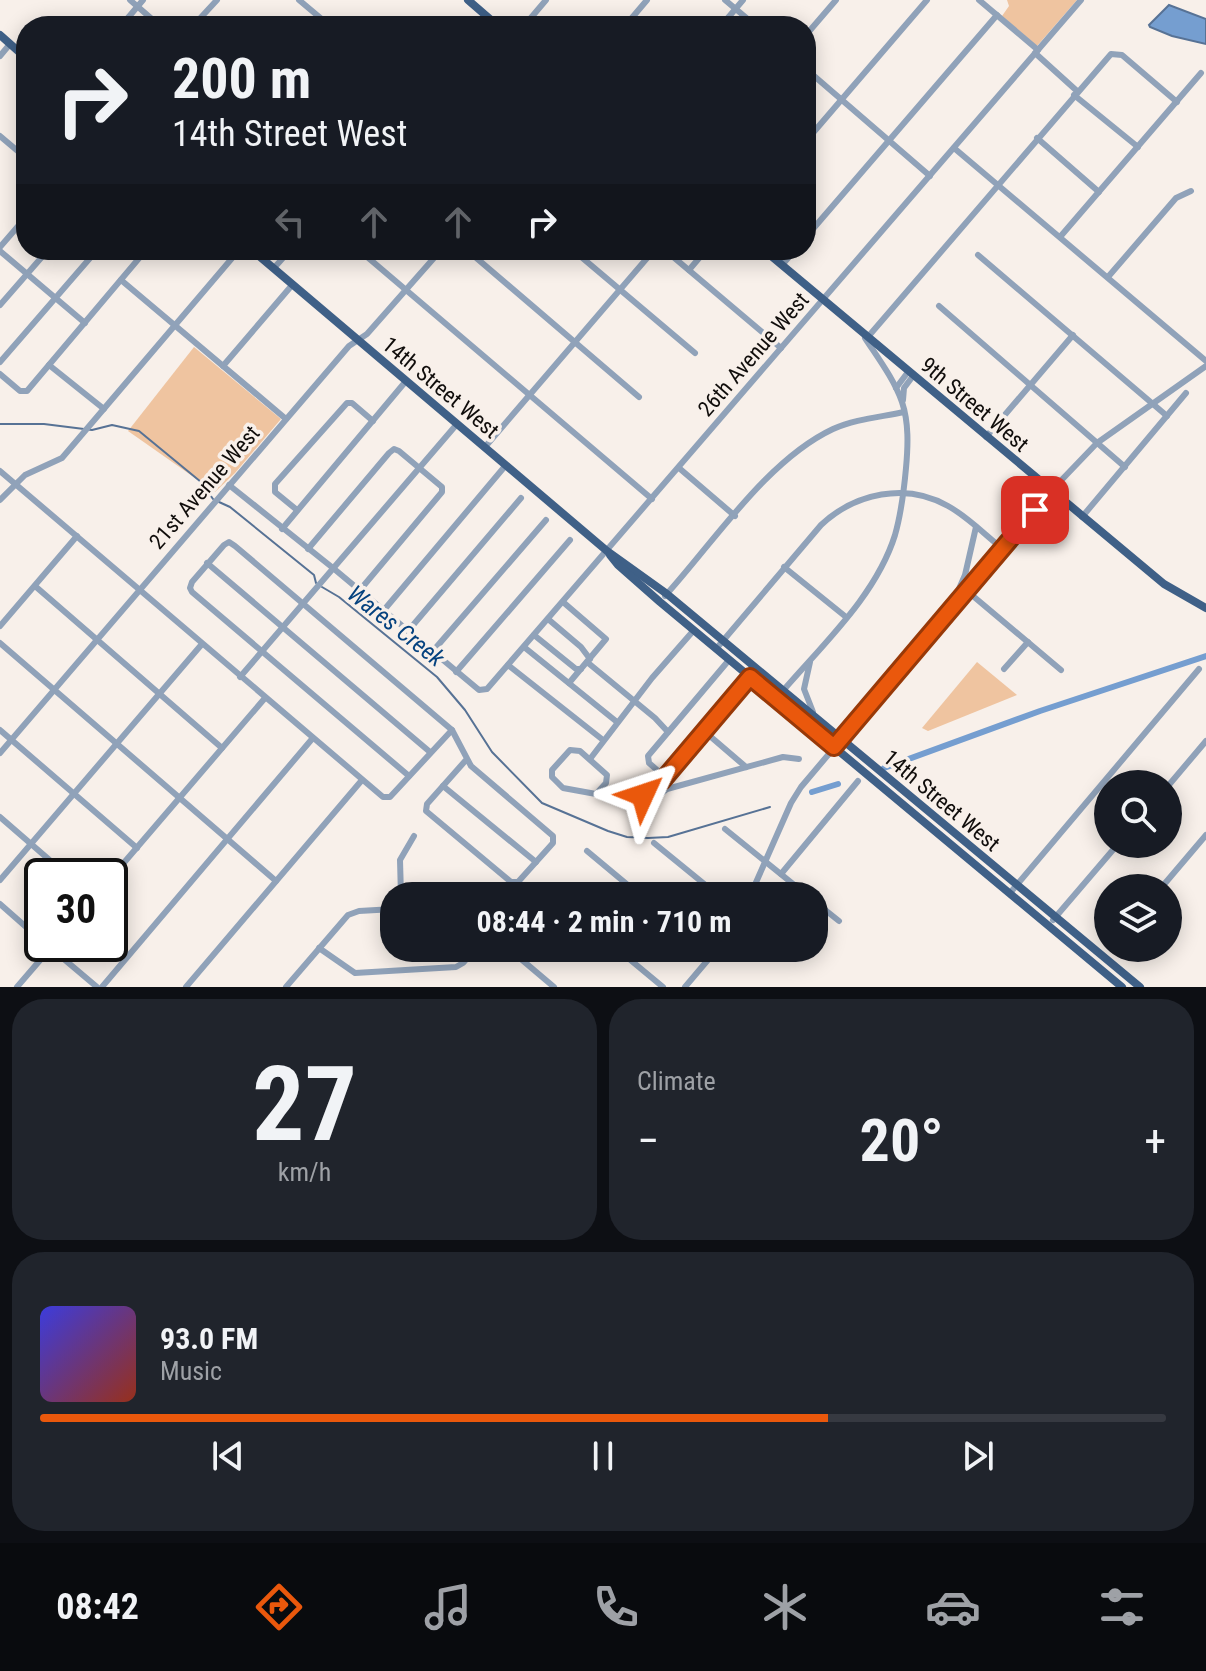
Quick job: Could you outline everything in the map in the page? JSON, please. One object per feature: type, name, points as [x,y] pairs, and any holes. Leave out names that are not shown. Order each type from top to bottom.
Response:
[{"type":"main road","points":[[468,0],[487,16]]},
{"type":"main road","points":[[0,35],[16,49]]},
{"type":"main road","name":"14th Street West","points":[[264,260],[607,551],[667,594],[1094,950]]},
{"type":"main road","name":"9th Street West","points":[[776,260],[1164,584],[1206,608]]},
{"type":"main road","name":"14th Street West","points":[[607,551],[618,565],[660,602],[1122,987]]},
{"type":"main road","name":"14th Street West","points":[[1109,962],[1140,987]]},
{"type":"street","points":[[130,0],[140,3]]},
{"type":"street","points":[[202,16],[217,0]]},
{"type":"street","points":[[299,0],[318,16]]},
{"type":"street","points":[[532,16],[546,0]]},
{"type":"street","points":[[633,16],[647,0]]},
{"type":"street","points":[[725,0],[744,16]]},
{"type":"street","points":[[730,16],[743,0]]},
{"type":"street","points":[[816,23],[836,0]]},
{"type":"street","points":[[816,129],[927,0]]},
{"type":"street","points":[[979,0],[1037,51],[1076,93],[1138,147]]},
{"type":"street","name":"26th Avenue West","points":[[456,672],[481,691],[487,689],[1081,0]]},
{"type":"street","points":[[816,225],[997,15]]},
{"type":"street","points":[[0,56],[10,44]]},
{"type":"street","points":[[903,404],[866,336],[1107,57],[1114,53],[1122,55],[1177,102]]},
{"type":"street","points":[[1060,237],[1201,73]]},
{"type":"street","points":[[816,78],[930,176]]},
{"type":"street","points":[[0,136],[16,150]]},
{"type":"street","points":[[1037,138],[1099,192]]},
{"type":"street","points":[[756,882],[791,803],[840,738],[1051,491],[1097,443],[1206,364],[954,148]]},
{"type":"street","points":[[1108,277],[1176,198],[1191,191]]},
{"type":"street","points":[[16,229],[0,249],[85,323]]},
{"type":"street","points":[[978,255],[1167,416]]},
{"type":"street","points":[[0,305],[39,260]]},
{"type":"street","points":[[0,362],[88,260]]},
{"type":"street","points":[[0,374],[22,392],[27,391],[138,260]]},
{"type":"street","points":[[0,500],[15,483],[62,458],[230,260]]},
{"type":"street","points":[[274,268],[281,260]]},
{"type":"street","points":[[371,260],[652,499]]},
{"type":"street","name":"21st Avenue West","points":[[0,753],[349,346],[367,334],[432,260]]},
{"type":"street","points":[[479,260],[639,397]]},
{"type":"street","points":[[585,260],[695,353]]},
{"type":"street","points":[[485,447],[646,260]]},
{"type":"street","points":[[677,260],[781,348]]},
{"type":"street","points":[[689,270],[698,260]]},
{"type":"street","points":[[782,265],[786,260]]},
{"type":"street","points":[[121,280],[286,419]]},
{"type":"street","points":[[223,366],[293,284]]},
{"type":"street","points":[[939,306],[1125,467]]},
{"type":"street","points":[[986,437],[1073,335]]},
{"type":"street","points":[[49,365],[104,409]]},
{"type":"street","points":[[896,388],[910,374]]},
{"type":"street","points":[[776,699],[846,617],[869,586],[889,549],[903,492],[908,446],[903,404],[904,388],[910,374]]},
{"type":"street","points":[[282,529],[406,381]]},
{"type":"street","points":[[1082,517],[1186,393]]},
{"type":"street","points":[[297,510],[274,490],[275,484],[347,403],[352,403],[373,421]]},
{"type":"street","points":[[660,602],[782,463],[806,445],[850,423],[904,412]]},
{"type":"street","points":[[240,677],[457,424]]},
{"type":"street","points":[[308,549],[394,449],[399,451],[443,489],[360,590]]},
{"type":"street","points":[[384,610],[506,465]]},
{"type":"street","points":[[679,468],[735,516]]},
{"type":"street","points":[[0,471],[312,739],[387,798],[452,730]]},
{"type":"street","points":[[229,485],[456,672],[570,540]]},
{"type":"street","points":[[716,649],[821,525],[841,509],[865,498],[903,492],[935,499],[954,509],[1003,549]]},
{"type":"street","points":[[408,631],[521,498]]},
{"type":"street","points":[[433,651],[546,520]]},
{"type":"street","points":[[947,616],[965,575],[976,527]]},
{"type":"street","points":[[0,626],[77,536]]},
{"type":"street","points":[[409,776],[190,588],[224,545],[229,542],[235,546],[452,730],[466,760],[554,838],[553,843],[515,883],[426,808],[466,760]]},
{"type":"street","points":[[207,563],[430,752]]},
{"type":"street","points":[[784,567],[846,617]]},
{"type":"street","points":[[35,586],[222,748]]},
{"type":"street","points":[[967,591],[1061,670]]},
{"type":"street","points":[[563,602],[606,639],[569,683]]},
{"type":"street","points":[[548,619],[581,647],[588,661],[668,732]]},
{"type":"street","points":[[590,759],[694,630]]},
{"type":"street","points":[[534,635],[576,669],[581,669]]},
{"type":"street","points":[[1004,669],[1028,642]]},
{"type":"street","points":[[0,643],[276,881]]},
{"type":"street","points":[[0,880],[202,644]]},
{"type":"street","points":[[524,647],[617,722]]},
{"type":"street","points":[[811,659],[804,689],[817,719]]},
{"type":"street","points":[[665,777],[647,758],[729,660]]},
{"type":"street","points":[[508,665],[603,740]]},
{"type":"street","points":[[757,669],[665,777],[662,787],[783,757],[799,759]]},
{"type":"street","points":[[1010,893],[1199,669]]},
{"type":"street","points":[[128,858],[265,698]]},
{"type":"street","points":[[0,730],[137,848]]},
{"type":"street","points":[[704,731],[746,767]]},
{"type":"street","points":[[70,962],[100,987],[312,739]]},
{"type":"street","points":[[1182,770],[1206,741]]},
{"type":"street","points":[[570,750],[577,750],[590,759],[607,778],[596,794],[563,788],[552,777],[552,770],[570,750]]},
{"type":"street","points":[[186,987],[362,780]]},
{"type":"street","points":[[781,874],[858,781]]},
{"type":"street","points":[[443,786],[536,862]]},
{"type":"street","points":[[0,817],[47,858]]},
{"type":"street","points":[[725,829],[791,882]]},
{"type":"street","points":[[1173,874],[1206,835]]},
{"type":"street","points":[[401,882],[400,860],[414,836]]},
{"type":"street","points":[[654,843],[702,882]]},
{"type":"street","points":[[587,851],[624,882]]},
{"type":"street","points":[[1048,926],[1106,858]]},
{"type":"street","points":[[0,904],[24,924]]},
{"type":"street","points":[[286,987],[348,915],[380,910]]},
{"type":"street","points":[[828,912],[839,921]]},
{"type":"street","points":[[319,948],[348,971],[364,974],[456,967],[464,962]]},
{"type":"street","points":[[17,987],[35,962]]},
{"type":"street","points":[[525,962],[554,987]]},
{"type":"street","points":[[633,962],[663,987]]},
{"type":"street","points":[[685,987],[706,962]]},
{"type":"shaded area","points":[[1007,0],[1077,0],[1037,46],[1002,16],[1009,6]]},
{"type":"shaded area","points":[[194,347],[281,419],[215,492],[128,431]]},
{"type":"shaded area","points":[[977,662],[1017,695],[928,731],[922,728]]},
{"type":"water","points":[[1169,5],[1206,19],[1206,44],[1150,27]]},
{"type":"waterway","name":"Wares Creek","points":[[0,424],[44,424],[92,430],[112,425],[139,431],[201,482],[213,499]]},
{"type":"waterway","name":"Wares Creek","points":[[219,502],[230,507],[314,575],[316,583]]},
{"type":"waterway","name":"Wares Creek","points":[[322,587],[339,597],[437,677],[465,710],[492,752],[542,803],[608,831],[627,837],[648,838],[668,837],[770,807]]},
{"type":"waterway","points":[[884,768],[1040,711],[1206,656]]},
{"type":"waterway","points":[[812,792],[838,784]]},
{"type":"route","points":[[643,795],[662,781],[750,677],[834,747],[1035,510]]}]
